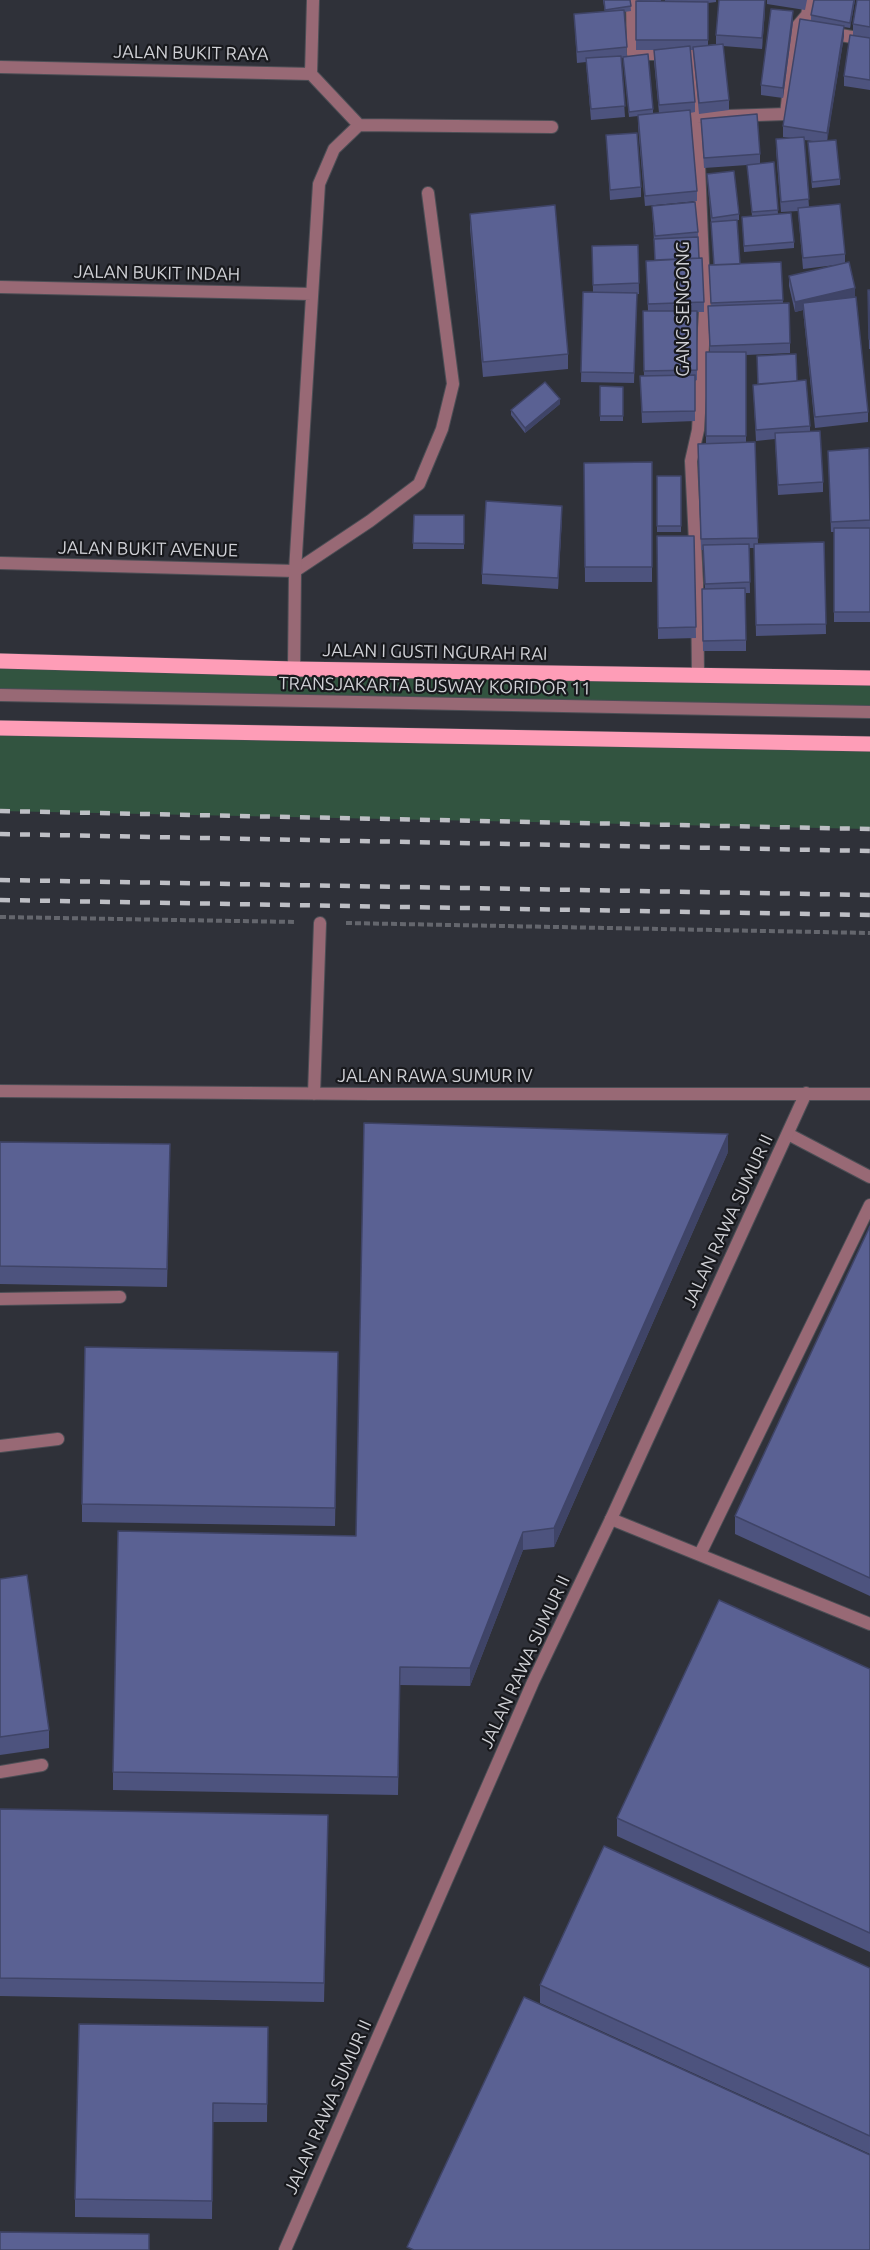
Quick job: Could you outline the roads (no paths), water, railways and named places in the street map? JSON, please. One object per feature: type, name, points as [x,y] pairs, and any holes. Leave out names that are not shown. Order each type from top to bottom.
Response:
[{"type":"main road","name":"JALAN I GUSTI NGURAH RAI","points":[[0,661],[294,669],[870,678]]},
{"type":"main road","points":[[0,728],[870,744]]},
{"type":"street","points":[[313,0],[311,74],[358,125]]},
{"type":"street","name":"GANG SENGONG","points":[[632,0],[633,54],[691,54],[697,117],[705,311],[698,430],[691,461],[697,583],[698,675]]},
{"type":"street","points":[[697,117],[786,114],[807,29],[810,0]]},
{"type":"street","points":[[807,29],[870,40]]},
{"type":"street","name":"JALAN BUKIT RAYA","points":[[0,67],[311,74]]},
{"type":"street","points":[[294,669],[295,571],[319,184],[334,149],[358,125],[552,127]]},
{"type":"street","points":[[295,571],[370,521],[420,484],[442,429],[453,384],[428,193]]},
{"type":"street","name":"JALAN BUKIT INDAH","points":[[0,288],[312,294]]},
{"type":"street","name":"JALAN BUKIT AVENUE","points":[[0,563],[295,571]]},
{"type":"street","name":"TRANSJAKARTA BUSWAY KORIDOR 11","points":[[0,695],[870,712]]},
{"type":"street","points":[[314,1094],[320,923]]},
{"type":"street","name":"JALAN RAWA SUMUR IV","points":[[0,1091],[314,1094],[870,1094]]},
{"type":"street","name":"JALAN RAWA SUMUR II","points":[[285,2250],[533,1682],[611,1519],[806,1093]]},
{"type":"street","points":[[788,1134],[870,1177]]},
{"type":"street","points":[[700,1554],[870,1205]]},
{"type":"street","points":[[0,1299],[120,1298]]},
{"type":"street","points":[[0,1446],[58,1439]]},
{"type":"street","points":[[611,1519],[870,1624]]},
{"type":"street","points":[[0,1772],[42,1765]]},
{"type":"railway","points":[[0,811],[870,829]]},
{"type":"railway","points":[[0,834],[870,851]]},
{"type":"railway","points":[[0,880],[870,895]]},
{"type":"railway","points":[[0,900],[870,915]]}]
